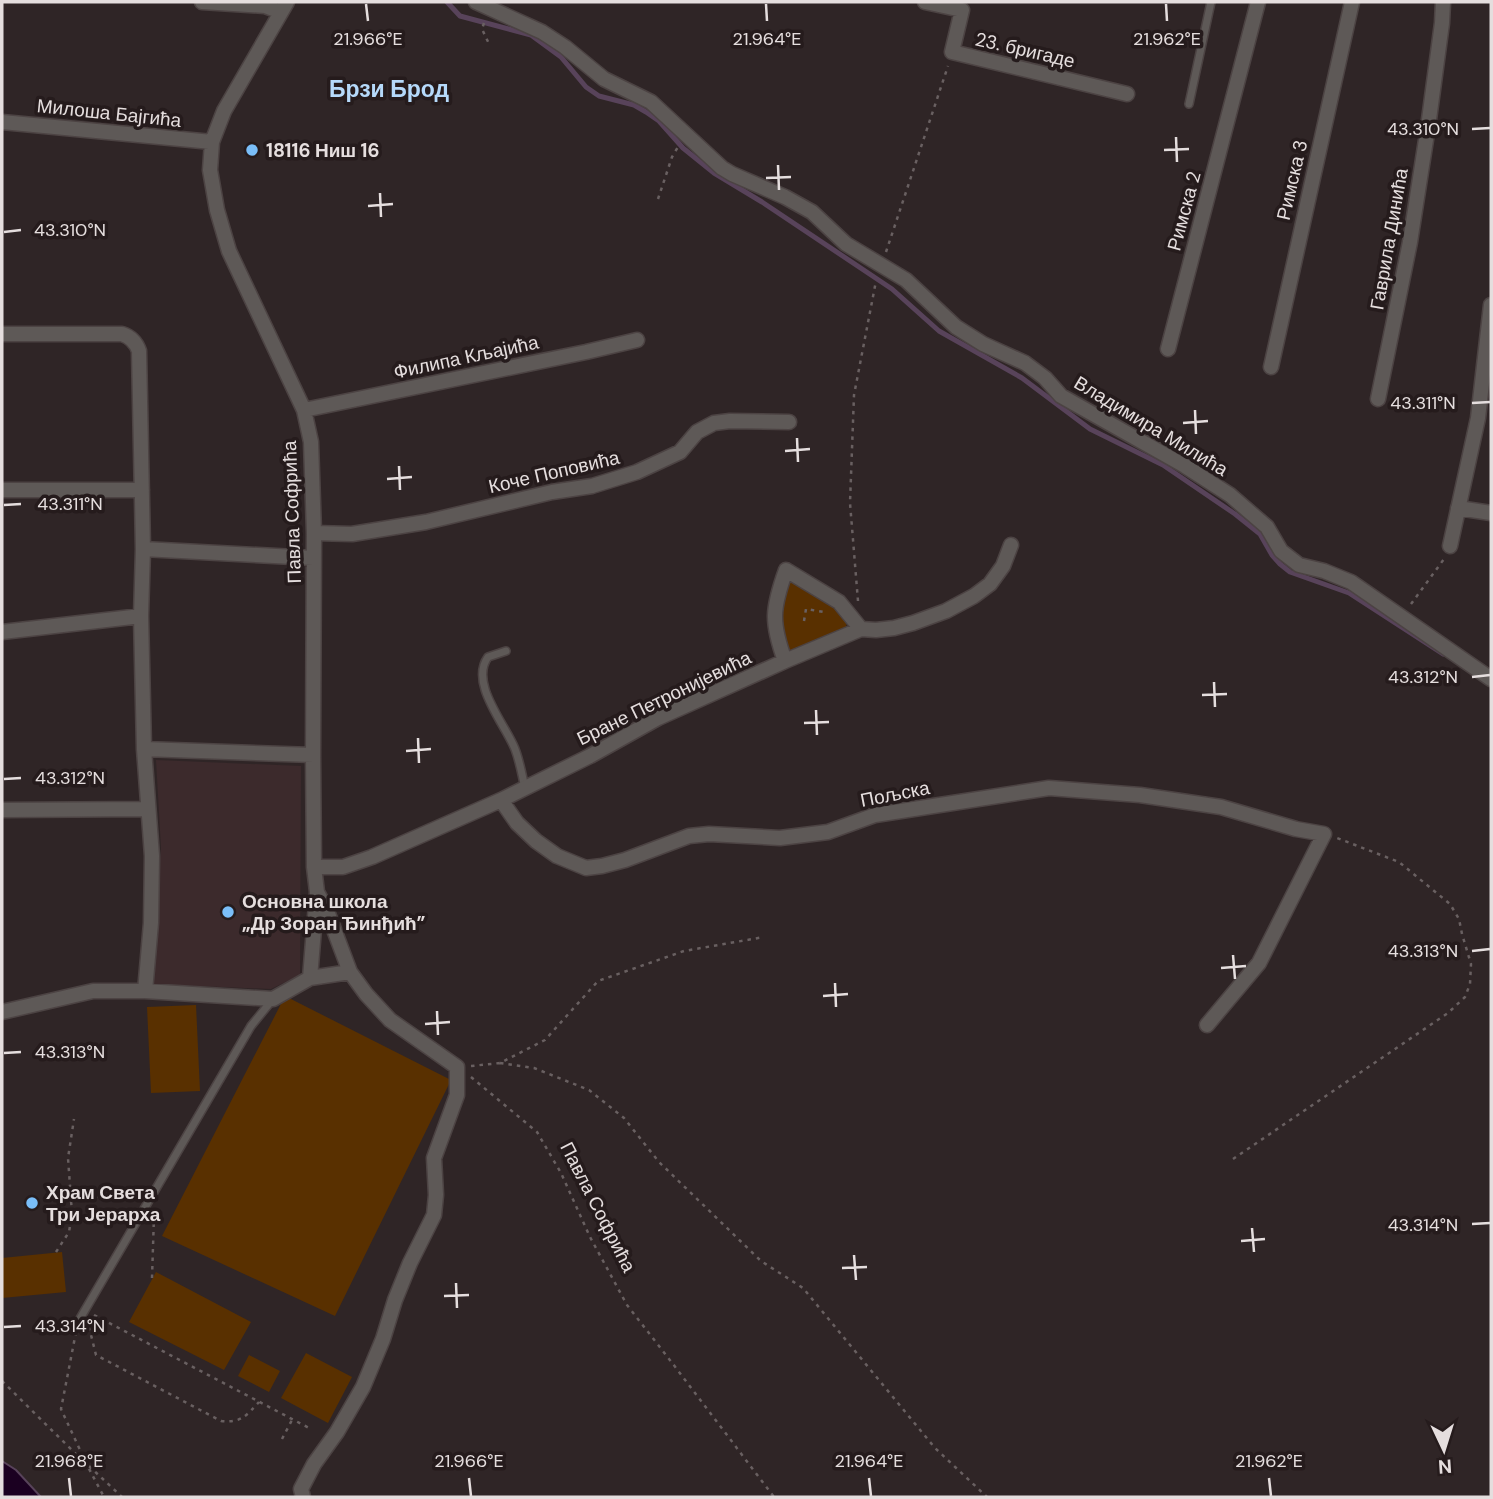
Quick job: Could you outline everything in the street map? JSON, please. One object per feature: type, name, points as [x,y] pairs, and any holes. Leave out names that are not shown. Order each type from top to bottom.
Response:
[{"type":"street","points":[[202,2],[284,7]]},
{"type":"street","name":"Владимира Милића","points":[[476,2],[542,32],[604,79],[651,102],[722,168],[812,212],[846,244],[906,281],[956,327],[983,344],[1025,363],[1045,378],[1061,396],[1185,466],[1230,495],[1267,527],[1281,551],[1299,565],[1351,582],[1491,679]]},
{"type":"street","name":"23. бригаде","points":[[926,2],[962,10],[952,52],[1127,94]]},
{"type":"street","name":"Римска 2","points":[[1168,349],[1258,2]]},
{"type":"street","name":"Римска 3","points":[[1270,367],[1352,2]]},
{"type":"street","name":"Гаврила Динића","points":[[1378,399],[1410,242],[1430,114],[1443,2]]},
{"type":"street","name":"Павла Софрића","points":[[284,7],[224,111],[212,142],[210,170],[229,251],[304,410],[311,442],[314,533],[314,867],[317,892],[310,978]]},
{"type":"street","name":"Милоша Бајгића","points":[[2,122],[212,142]]},
{"type":"street","points":[[1450,546],[1478,418],[1491,305]]},
{"type":"street","points":[[2,334],[122,334],[129,336],[139,351],[144,749],[152,856],[151,923],[145,991]]},
{"type":"street","name":"Филипа Кљајића","points":[[304,410],[637,340]]},
{"type":"street","name":"Коче Поповића","points":[[314,533],[352,534],[426,523],[552,492],[592,486],[637,472],[680,452],[697,432],[714,423],[789,422]]},
{"type":"street","points":[[2,490],[142,490]]},
{"type":"street","points":[[1458,508],[1491,513]]},
{"type":"street","name":"Бране Петронијевића","points":[[314,867],[344,867],[359,863],[501,800],[658,719],[861,629],[876,630],[913,623],[946,611],[982,590],[996,576],[1011,545]]},
{"type":"street","points":[[143,549],[313,558]]},
{"type":"street","points":[[785,661],[777,638],[774,614],[776,598],[786,570],[839,602],[861,629]]},
{"type":"street","points":[[2,632],[142,616]]},
{"type":"street","points":[[144,749],[313,755]]},
{"type":"street","name":"Пољска","points":[[501,800],[517,823],[536,841],[557,856],[586,868],[625,860],[689,836],[709,834],[780,838],[828,832],[875,814],[1049,788],[1140,795],[1221,807],[1296,829],[1324,834]]},
{"type":"street","points":[[2,810],[148,809]]},
{"type":"street","points":[[1207,1025],[1259,963],[1324,834]]},
{"type":"street","name":"Павла Софрића","points":[[317,892],[350,972],[366,994],[390,1020],[457,1067]]},
{"type":"street","points":[[2,1012],[93,991],[145,991],[273,999],[310,978],[350,972]]},
{"type":"street","points":[[303,1497],[301,1489],[314,1464],[337,1432],[363,1387],[410,1263],[434,1215],[434,1158],[457,1095],[457,1067]]},
{"type":"lane","points":[[1189,104],[1211,2]]},
{"type":"lane","points":[[506,651],[488,657],[482,676],[490,700],[514,747],[524,788]]},
{"type":"lane","points":[[78,1322],[251,1026],[273,999]]},
{"type":"path","points":[[482,29],[490,46]]},
{"type":"path","points":[[881,264],[952,52]]},
{"type":"path","points":[[658,199],[675,151]]},
{"type":"path","points":[[861,629],[850,503],[854,395],[873,289]]},
{"type":"path","points":[[1402,618],[1417,593],[1444,560],[1450,546]]},
{"type":"path","points":[[804,621],[806,609],[852,615]]},
{"type":"path","points":[[1233,1159],[1448,1013],[1465,997],[1470,984],[1471,964],[1459,919],[1450,904],[1399,862],[1324,834]]},
{"type":"path","points":[[500,1063],[545,1040],[598,982],[684,951],[764,937]]},
{"type":"path","points":[[457,1067],[500,1063],[534,1068],[589,1090],[624,1118],[659,1162],[761,1261],[803,1289],[936,1448],[986,1497]]},
{"type":"path","name":"Павла Софрића","points":[[457,1067],[537,1132],[561,1173],[626,1306],[774,1497]]},
{"type":"path","points":[[56,1252],[69,1232],[72,1214],[68,1158],[75,1119]]},
{"type":"path","points":[[72,1198],[154,1193],[152,1278]]},
{"type":"path","points":[[85,1310],[311,1429]]},
{"type":"path","points":[[85,1310],[96,1355],[221,1421],[239,1421],[259,1402]]},
{"type":"path","points":[[78,1322],[61,1409],[104,1497]]},
{"type":"path","points":[[2,1381],[122,1497]]},
{"type":"path","points":[[282,1439],[292,1419]]},
{"type":"shaded area","points":[[796,582],[836,607],[847,620],[846,628],[790,651],[783,635],[780,608],[787,585]]},
{"type":"shaded area","name":"Основна школа „Др Зоран Ђинђић”","points":[[156,760],[301,766],[300,975],[271,989],[150,984],[161,848]]},
{"type":"shaded area","points":[[285,996],[451,1080],[335,1316],[162,1236]]},
{"type":"shaded area","points":[[196,1005],[200,1091],[151,1093],[147,1007]]},
{"type":"shaded area","points":[[62,1252],[66,1292],[2,1298],[2,1258]]},
{"type":"shaded area","points":[[156,1272],[251,1322],[224,1370],[129,1322]]},
{"type":"shaded area","points":[[306,1353],[352,1377],[328,1423],[281,1398]]},
{"type":"shaded area","points":[[249,1355],[280,1371],[269,1392],[238,1376]]},
{"type":"shaded area","points":[[2,1461],[16,1470],[41,1497],[2,1497]]},
{"type":"waterway","points":[[447,2],[460,16],[531,35],[561,57],[586,87],[599,96],[634,105],[646,112],[714,173],[892,289],[939,331],[1022,378],[1090,429],[1163,465],[1235,514],[1260,534],[1272,555],[1290,572],[1349,593],[1443,654]]},
{"type":"place","name":"18116 Ниш 16","points":[[252,150]]},
{"type":"place","name":"Основна школа „Др Зоран Ђинђић”","points":[[228,912]]},
{"type":"place","name":"Храм Света Три Јерарха","points":[[32,1203]]},
{"type":"district","name":"Брзи Брод","points":[[389,89]]}]
